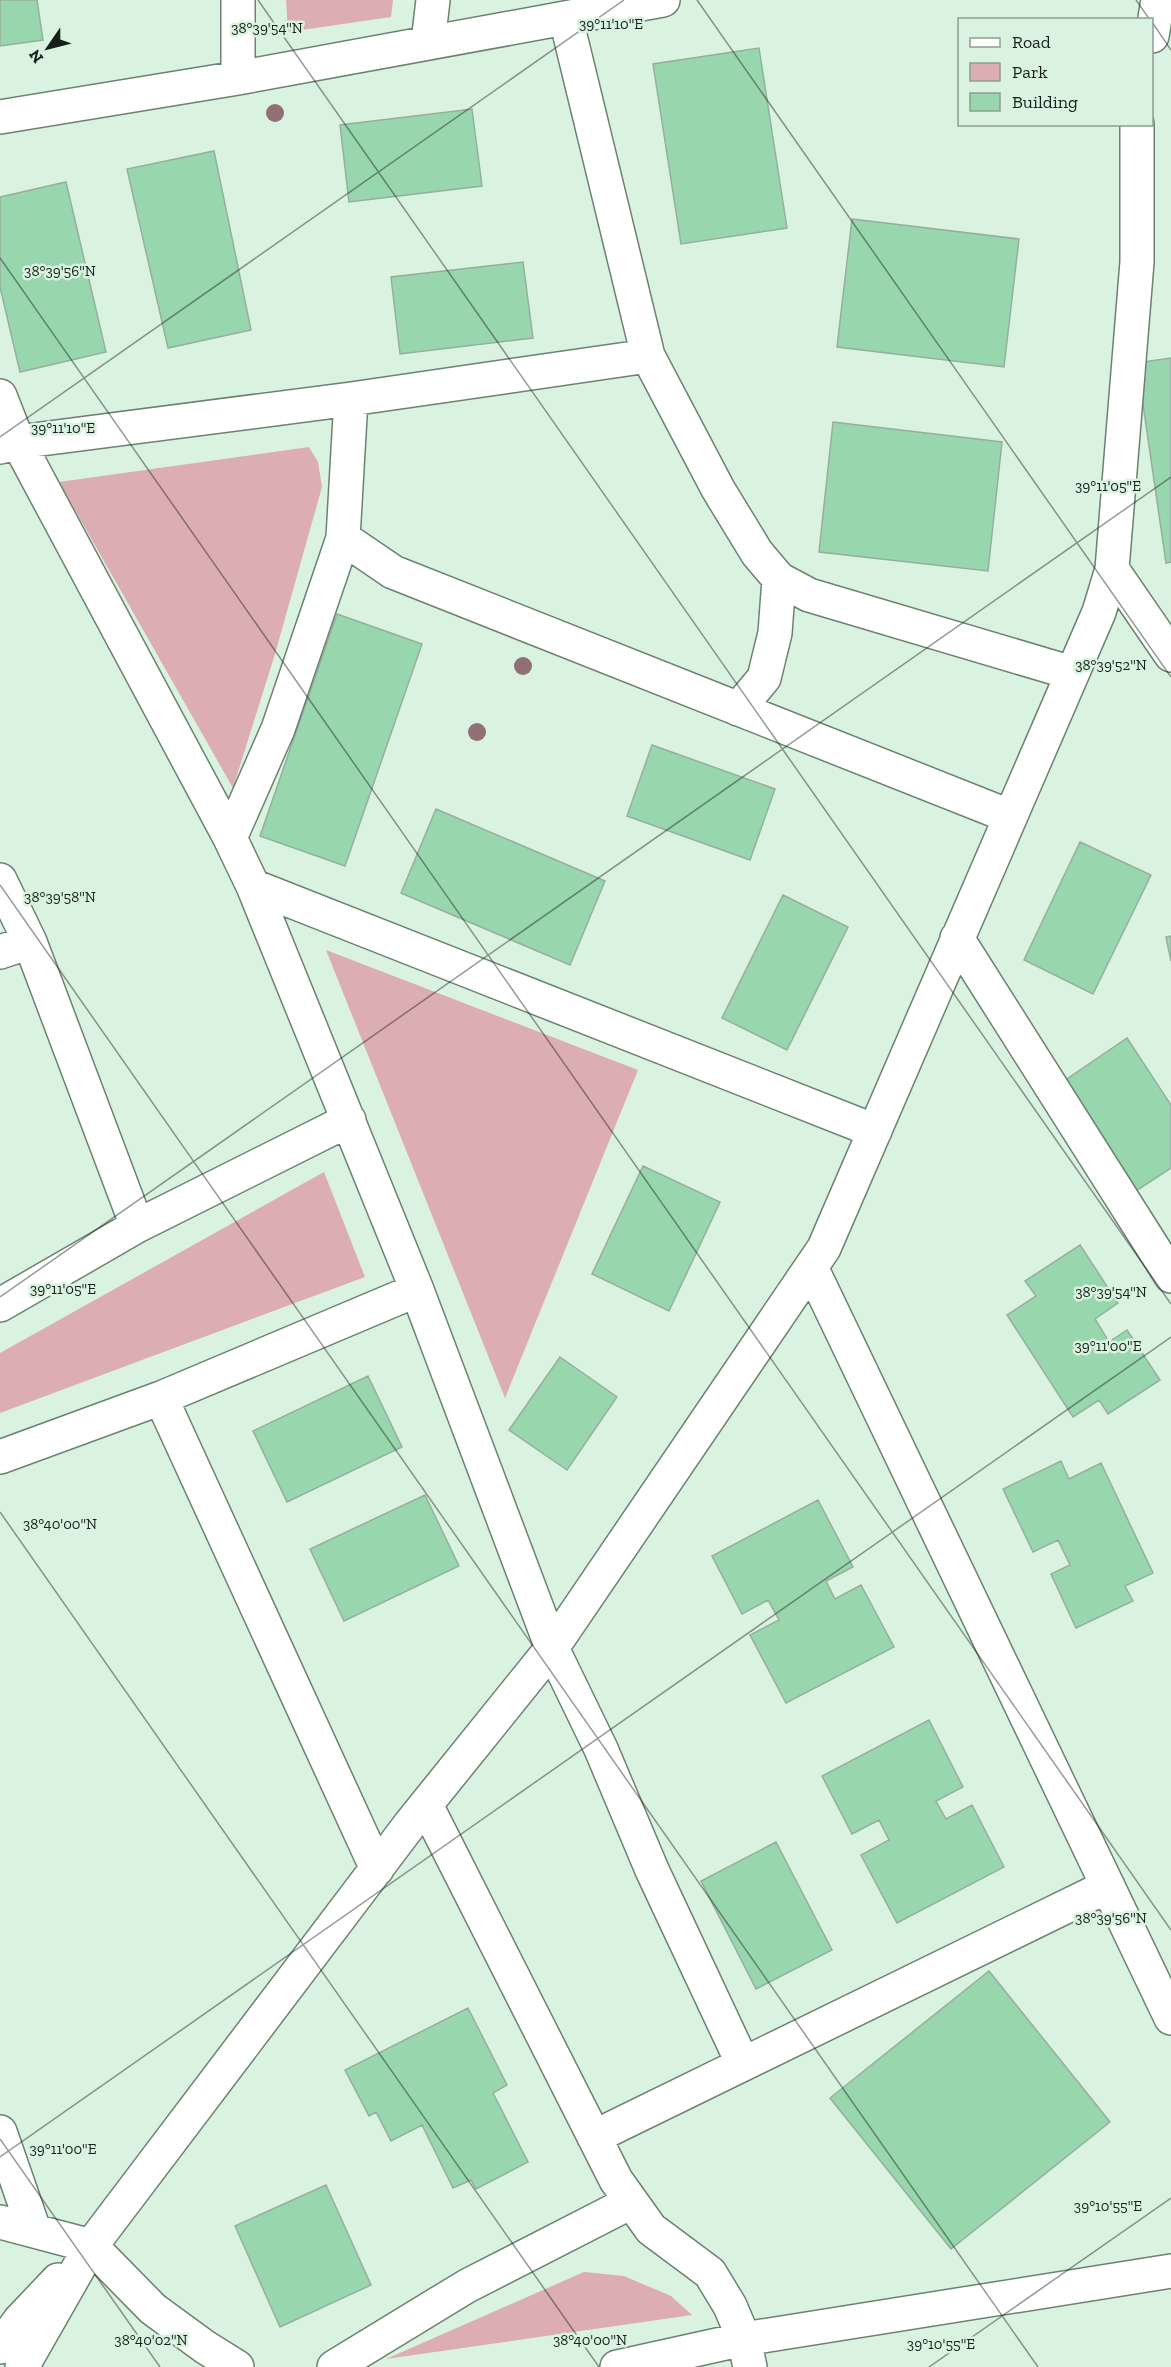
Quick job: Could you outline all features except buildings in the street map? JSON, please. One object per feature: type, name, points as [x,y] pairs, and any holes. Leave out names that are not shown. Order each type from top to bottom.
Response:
[{"type":"street","points":[[238,0],[238,78]]},
{"type":"street","points":[[428,43],[433,0]]},
{"type":"street","points":[[0,117],[238,78],[663,0]]},
{"type":"street","points":[[1153,30],[1158,0]]},
{"type":"street","points":[[566,19],[648,356],[718,489],[757,553],[779,579],[819,598],[1072,673]]},
{"type":"street","points":[[0,2347],[20,2320],[91,2246],[426,1805],[552,1648],[824,1248],[1099,612],[1112,568],[1137,262],[1137,126]]},
{"type":"street","points":[[9,445],[648,356]]},
{"type":"street","points":[[0,396],[9,445],[230,838],[253,886],[417,1290],[552,1648],[601,1749],[652,1870],[743,2064]]},
{"type":"street","points":[[230,838],[278,729],[343,538],[351,399]]},
{"type":"street","points":[[343,538],[393,572],[1010,816]]},
{"type":"street","points":[[1112,568],[1171,655]]},
{"type":"street","points":[[738,709],[764,678],[775,633],[779,579]]},
{"type":"street","points":[[0,880],[30,942],[137,1226]]},
{"type":"street","points":[[253,886],[874,1131]]},
{"type":"street","points":[[957,938],[1171,1276]]},
{"type":"street","points":[[0,952],[30,942]]},
{"type":"street","points":[[0,1305],[137,1226],[349,1120]]},
{"type":"street","points":[[811,1267],[1171,2018]]},
{"type":"street","points":[[0,1457],[161,1398],[417,1290]]},
{"type":"street","points":[[161,1398],[377,1869]]},
{"type":"street","points":[[426,1805],[616,2180],[651,2229],[710,2273],[730,2306],[747,2353]]},
{"type":"street","points":[[594,2137],[1108,1886]]},
{"type":"street","points":[[0,2132],[34,2230]]},
{"type":"street","points":[[334,2367],[467,2286],[631,2202]]},
{"type":"street","points":[[0,2222],[91,2246],[153,2309],[237,2367]]},
{"type":"street","points":[[22,2367],[91,2246]]},
{"type":"street","points":[[617,2367],[747,2353],[1171,2271]]},
{"type":"green space","points":[[286,0],[393,0],[391,17],[288,32]]},
{"type":"green space","points":[[309,447],[318,462],[322,487],[275,654],[233,788],[59,482]]},
{"type":"green space","points":[[326,950],[638,1070],[505,1398]]},
{"type":"green space","points":[[324,1172],[365,1277],[0,1413],[0,1353]]},
{"type":"green space","points":[[584,2272],[624,2276],[671,2296],[692,2315],[386,2359]]}]
